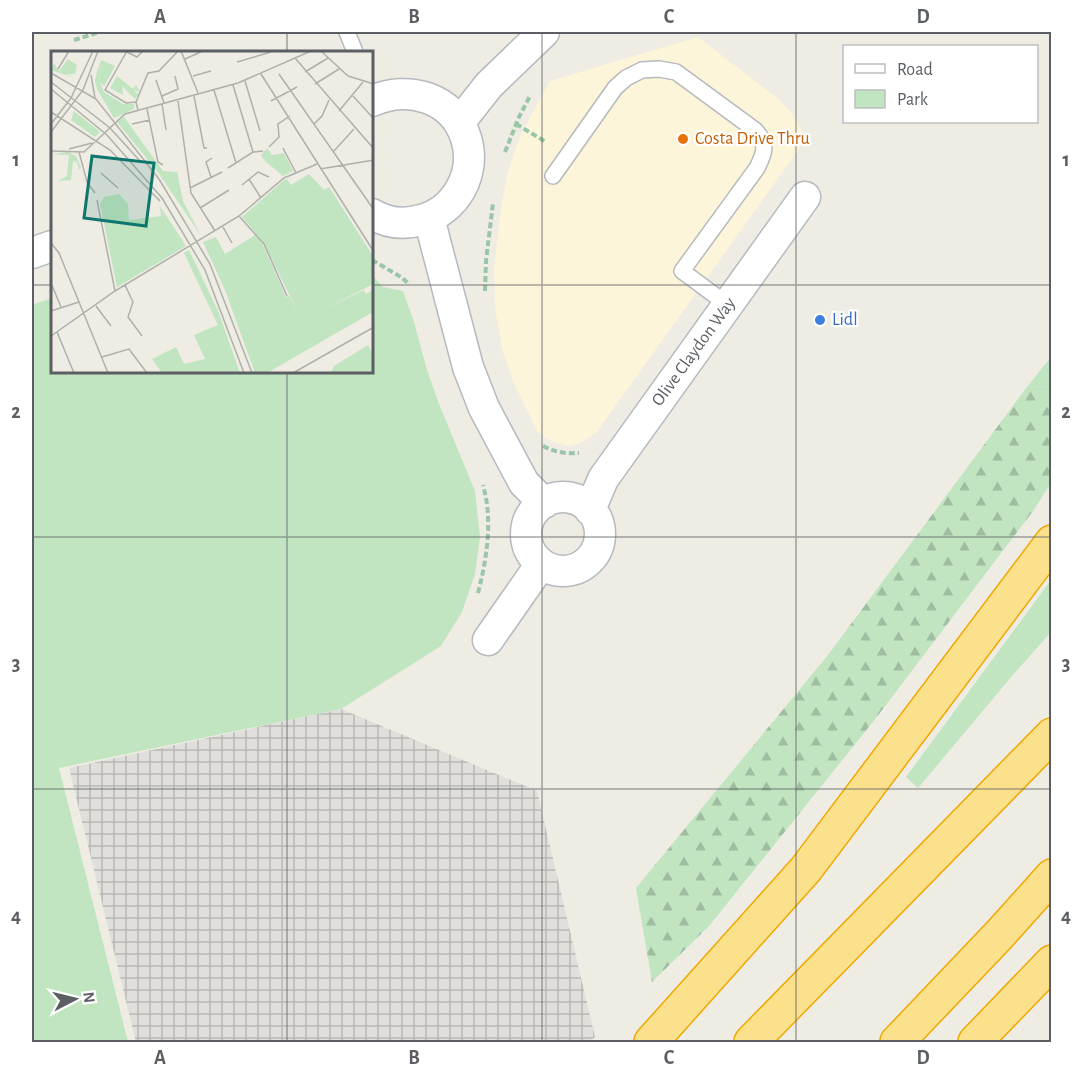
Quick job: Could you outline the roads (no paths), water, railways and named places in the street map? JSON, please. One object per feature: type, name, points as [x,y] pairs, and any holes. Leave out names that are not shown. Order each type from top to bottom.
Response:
[{"type":"highway","points":[[651,1042],[806,869],[1052,542]]},
{"type":"highway","points":[[751,1042],[1052,735]]},
{"type":"highway","points":[[897,1042],[1052,876]]},
{"type":"highway","points":[[975,1042],[1052,962]]},
{"type":"street","points":[[459,123],[489,85],[544,32]]},
{"type":"street","points":[[374,99],[392,94],[411,93],[430,98],[446,108],[459,123],[466,138],[469,154],[468,170],[463,186],[443,210],[429,218],[412,222],[396,223],[374,215]]},
{"type":"street","name":"Olive Claydon Way","points":[[590,510],[603,479],[805,198]]},
{"type":"street","points":[[429,218],[468,367],[484,408],[524,483],[544,503]]},
{"type":"street","points":[[32,253],[51,246]]},
{"type":"street","points":[[556,498],[568,498],[581,502],[597,520],[598,544],[593,555],[585,564],[563,572],[551,570],[534,558],[526,542],[526,532],[532,515],[544,503],[556,498]]},
{"type":"street","points":[[488,640],[541,564]]},
{"type":"lane","points":[[346,32],[355,51]]},
{"type":"lane","points":[[553,176],[615,88],[626,78],[642,70],[659,69],[676,72],[755,130],[764,143],[763,155],[758,168],[682,271],[728,305]]},
{"type":"place","name":"Costa Drive Thru","points":[[683,139]]},
{"type":"place","name":"Lidl","points":[[820,320]]}]
